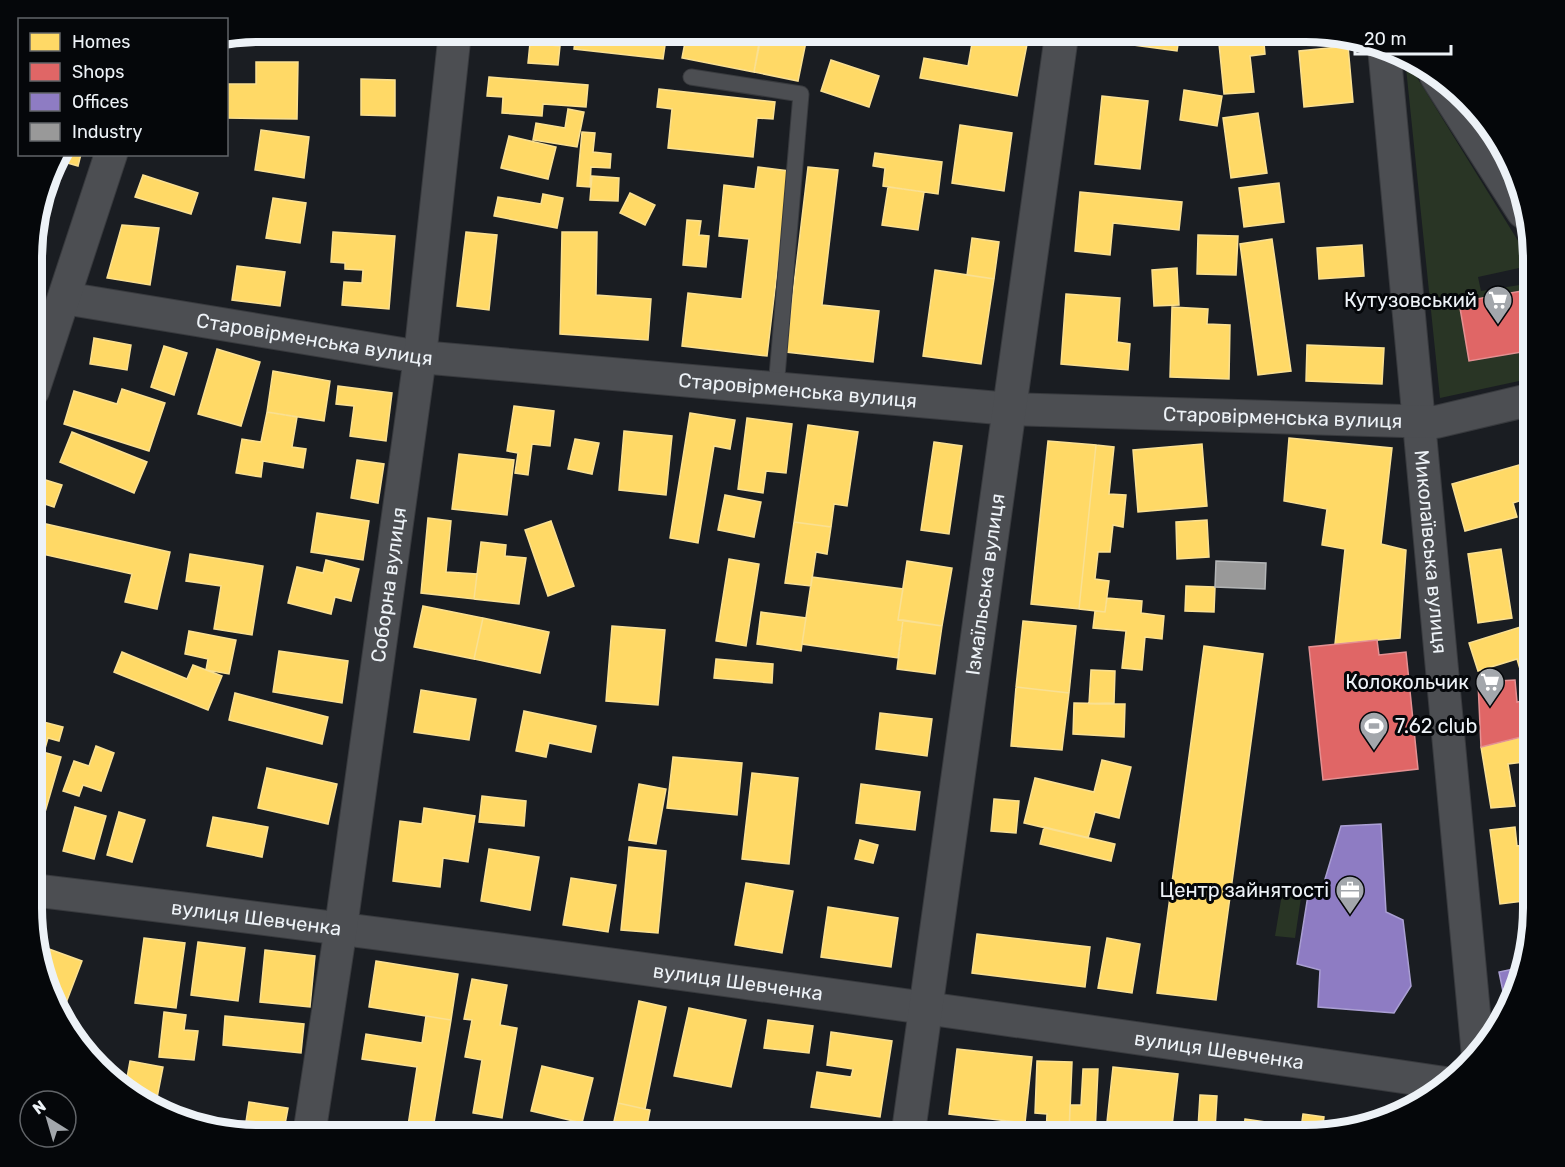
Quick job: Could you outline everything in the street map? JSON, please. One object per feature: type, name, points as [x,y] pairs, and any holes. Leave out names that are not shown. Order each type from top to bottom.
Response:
[{"type":"main road","name":"Ізмаїльська вулиця","points":[[909,1125],[1061,42]]},
{"type":"street","name":"Соборна вулиця","points":[[311,1125],[341,927],[420,357],[454,42]]},
{"type":"street","name":"Миколаївська вулиця","points":[[1385,56],[1477,1042]]},
{"type":"street","points":[[1449,96],[1515,199]]},
{"type":"street","points":[[42,364],[110,156]]},
{"type":"street","name":"Старовірменська вулиця","points":[[64,298],[420,357],[1010,408],[1436,422],[1523,401]]},
{"type":"street","name":"вулиця Шевченка","points":[[42,891],[341,927],[926,1007],[1436,1082]]},
{"type":"lane","points":[[691,77],[801,94],[776,388]]},
{"type":"green space","points":[[1406,66],[1412,69],[1523,249],[1523,267],[1478,277],[1481,291],[1523,285],[1523,380],[1440,398]]},
{"type":"green space","points":[[1283,888],[1302,891],[1295,938],[1275,936]]},
{"type":"building: Homes","points":[[575,42],[666,42],[663,59],[574,49]]},
{"type":"building: Homes","points":[[685,42],[759,43],[754,72],[682,58]]},
{"type":"building: Homes","points":[[760,42],[806,42],[798,81],[754,72]]},
{"type":"building: Homes","points":[[972,42],[1027,42],[1017,96],[920,78],[924,58],[968,66]]},
{"type":"building: Homes","points":[[1119,42],[1178,42],[1177,51]]},
{"type":"building: Homes","points":[[1219,42],[1264,42],[1265,54],[1250,56],[1254,92],[1224,94]]},
{"type":"building: Homes","points":[[530,43],[560,46],[558,65],[528,63]]},
{"type":"building: Homes","points":[[1348,46],[1353,102],[1304,107],[1299,51]]},
{"type":"building: Homes","points":[[831,60],[879,76],[869,107],[821,91]]},
{"type":"building: Homes","points":[[256,62],[298,62],[297,119],[228,118],[228,84],[256,84]]},
{"type":"building: Homes","points":[[489,77],[588,85],[586,107],[543,104],[542,116],[502,113],[503,97],[487,96]]},
{"type":"building: Homes","points":[[361,79],[395,80],[395,116],[361,115]]},
{"type":"building: Homes","points":[[659,89],[775,102],[773,119],[757,118],[753,157],[668,148],[672,109],[657,107]]},
{"type":"building: Homes","points":[[1184,90],[1222,96],[1217,126],[1180,120]]},
{"type":"building: Homes","points":[[1102,96],[1148,101],[1140,169],[1095,164]]},
{"type":"building: Homes","points":[[568,109],[584,112],[577,147],[533,140],[536,123],[565,128]]},
{"type":"building: Homes","points":[[1258,113],[1267,173],[1231,178],[1223,118]]},
{"type":"building: Homes","points":[[960,125],[1012,133],[1004,191],[952,183]]},
{"type":"building: Homes","points":[[261,130],[309,137],[304,178],[255,170]]},
{"type":"building: Homes","points":[[582,132],[595,133],[593,152],[611,154],[610,168],[591,167],[590,187],[577,186]]},
{"type":"building: Homes","points":[[509,136],[556,147],[548,179],[501,168]]},
{"type":"building: Homes","points":[[875,153],[942,162],[938,194],[883,186],[885,168],[873,166]]},
{"type":"building: Homes","points":[[68,156],[80,156],[78,166],[64,162]]},
{"type":"building: Homes","points":[[758,167],[789,171],[767,356],[682,346],[688,293],[742,299],[749,239],[719,236],[724,185],[755,189]]},
{"type":"building: Homes","points":[[808,167],[838,170],[822,305],[879,311],[873,362],[786,352]]},
{"type":"building: Homes","points":[[143,175],[198,193],[191,214],[135,197]]},
{"type":"building: Homes","points":[[592,176],[619,178],[618,201],[590,200]]},
{"type":"building: Homes","points":[[1279,183],[1284,222],[1244,227],[1239,188]]},
{"type":"building: Homes","points":[[888,187],[924,192],[918,230],[882,225]]},
{"type":"building: Homes","points":[[1080,192],[1182,202],[1179,230],[1113,223],[1110,255],[1075,251]]},
{"type":"building: Homes","points":[[630,193],[655,205],[645,225],[620,213]]},
{"type":"building: Homes","points":[[543,194],[563,198],[557,228],[494,216],[498,197],[541,204]]},
{"type":"building: Homes","points":[[273,198],[306,203],[300,243],[266,238]]},
{"type":"building: Homes","points":[[687,220],[701,221],[699,235],[709,236],[706,267],[683,265]]},
{"type":"building: Homes","points":[[122,225],[159,228],[150,285],[107,278]]},
{"type":"building: Homes","points":[[333,232],[395,236],[389,309],[342,305],[344,282],[362,283],[363,270],[345,269],[345,263],[331,262]]},
{"type":"building: Homes","points":[[466,232],[497,235],[489,310],[457,306]]},
{"type":"building: Homes","points":[[562,232],[597,232],[596,295],[651,299],[648,340],[560,334]]},
{"type":"building: Homes","points":[[1198,235],[1238,236],[1236,275],[1197,274]]},
{"type":"building: Homes","points":[[972,238],[999,242],[994,279],[967,275]]},
{"type":"building: Homes","points":[[1272,239],[1291,371],[1258,375],[1240,244]]},
{"type":"building: Homes","points":[[1362,245],[1364,276],[1319,279],[1317,248]]},
{"type":"building: Homes","points":[[237,266],[285,272],[280,306],[232,300]]},
{"type":"building: Homes","points":[[1177,268],[1179,305],[1154,306],[1152,270]]},
{"type":"building: Homes","points":[[935,270],[994,279],[981,364],[923,356]]},
{"type":"building: Homes","points":[[1066,294],[1120,298],[1117,342],[1130,344],[1128,370],[1061,364]]},
{"type":"building: Homes","points":[[1172,307],[1208,309],[1207,324],[1230,325],[1229,379],[1170,377]]},
{"type":"building: Homes","points":[[94,338],[131,345],[127,370],[90,364]]},
{"type":"building: Homes","points":[[1307,345],[1384,348],[1382,384],[1306,381]]},
{"type":"building: Homes","points":[[164,346],[187,353],[174,395],[151,387]]},
{"type":"building: Homes","points":[[217,349],[260,362],[241,426],[198,414]]},
{"type":"building: Homes","points":[[273,371],[330,381],[324,421],[267,412]]},
{"type":"building: Homes","points":[[338,386],[392,393],[386,441],[350,436],[354,406],[336,404]]},
{"type":"building: Homes","points":[[122,389],[165,403],[149,451],[64,424],[74,391],[117,404]]},
{"type":"building: Homes","points":[[514,406],[554,411],[550,446],[532,444],[528,475],[515,473],[518,453],[507,451]]},
{"type":"building: Homes","points":[[267,412],[297,417],[292,447],[306,449],[303,468],[263,461],[261,477],[236,473],[242,439],[261,442]]},
{"type":"building: Homes","points":[[690,413],[735,420],[730,449],[714,446],[698,543],[670,538]]},
{"type":"building: Homes","points":[[747,418],[792,424],[786,473],[766,471],[763,493],[738,489]]},
{"type":"building: Homes","points":[[808,425],[858,432],[847,506],[834,504],[831,527],[794,522]]},
{"type":"building: Homes","points":[[624,431],[672,436],[666,495],[619,490]]},
{"type":"building: Homes","points":[[72,432],[147,462],[134,493],[60,462]]},
{"type":"building: Homes","points":[[1289,438],[1392,448],[1381,544],[1406,550],[1400,638],[1335,644],[1345,549],[1322,545],[1327,509],[1284,501]]},
{"type":"building: Homes","points":[[575,439],[599,443],[592,474],[568,469]]},
{"type":"building: Homes","points":[[1048,441],[1096,445],[1079,609],[1031,604]]},
{"type":"building: Homes","points":[[934,442],[962,446],[949,534],[921,530]]},
{"type":"building: Homes","points":[[1202,444],[1207,506],[1138,512],[1133,450]]},
{"type":"building: Homes","points":[[1096,445],[1114,447],[1109,494],[1126,495],[1123,527],[1113,525],[1110,552],[1098,552],[1095,579],[1109,581],[1105,612],[1079,609]]},
{"type":"building: Homes","points":[[459,454],[514,460],[507,515],[452,509]]},
{"type":"building: Homes","points":[[357,460],[384,464],[378,503],[351,498]]},
{"type":"building: Homes","points":[[1523,464],[1523,500],[1513,503],[1517,517],[1465,531],[1452,484]]},
{"type":"building: Homes","points":[[42,479],[62,485],[54,507],[42,503]]},
{"type":"building: Homes","points":[[725,495],[761,502],[754,537],[718,530]]},
{"type":"building: Homes","points":[[317,513],[369,521],[363,560],[311,552]]},
{"type":"building: Homes","points":[[428,518],[451,521],[446,572],[477,574],[474,599],[421,593]]},
{"type":"building: Homes","points":[[1207,520],[1209,557],[1177,559],[1176,522]]},
{"type":"building: Homes","points":[[551,521],[574,586],[548,596],[525,530]]},
{"type":"building: Homes","points":[[794,522],[831,527],[827,554],[816,552],[811,586],[785,583]]},
{"type":"building: Homes","points":[[42,523],[170,552],[157,609],[125,602],[132,574],[42,554]]},
{"type":"building: Homes","points":[[481,542],[506,545],[505,556],[526,558],[519,604],[474,599]]},
{"type":"building: Homes","points":[[1501,549],[1512,618],[1478,623],[1468,554]]},
{"type":"building: Homes","points":[[190,554],[263,566],[252,635],[214,629],[221,586],[186,581]]},
{"type":"building: Homes","points":[[729,559],[759,564],[746,646],[716,641]]},
{"type":"building: Homes","points":[[326,560],[359,569],[351,601],[335,597],[331,614],[288,603],[297,567],[323,573]]},
{"type":"building: Homes","points":[[907,561],[952,568],[942,626],[898,620]]},
{"type":"building: Homes","points":[[812,577],[903,589],[898,620],[903,620],[898,658],[802,644]]},
{"type":"building: Homes","points":[[1186,586],[1215,587],[1214,612],[1185,611]]},
{"type":"building: Homes","points":[[1107,598],[1142,601],[1141,613],[1164,616],[1162,639],[1145,637],[1142,670],[1122,668],[1126,631],[1093,628],[1095,611],[1105,612]]},
{"type":"building: Homes","points":[[423,606],[483,618],[474,659],[414,647]]},
{"type":"building: Homes","points":[[761,612],[806,618],[801,651],[757,644]]},
{"type":"building: Homes","points":[[483,618],[549,632],[540,673],[474,659]]},
{"type":"building: Homes","points":[[903,620],[942,626],[935,674],[897,669]]},
{"type":"building: Homes","points":[[1023,621],[1076,626],[1069,693],[1016,687]]},
{"type":"building: Homes","points":[[612,626],[665,630],[658,705],[606,701]]},
{"type":"building: Homes","points":[[1523,626],[1523,679],[1517,659],[1478,671],[1469,643]]},
{"type":"building: Homes","points":[[189,631],[236,640],[229,674],[206,670],[208,659],[185,654]]},
{"type":"building: Homes","points":[[1204,646],[1263,654],[1216,1000],[1157,993]]},
{"type":"building: Homes","points":[[279,651],[348,661],[342,703],[273,692]]},
{"type":"building: Homes","points":[[122,652],[187,679],[193,665],[222,676],[208,710],[114,672]]},
{"type":"building: Homes","points":[[716,659],[773,664],[772,683],[714,678]]},
{"type":"building: Homes","points":[[1091,670],[1115,671],[1114,703],[1089,704]]},
{"type":"building: Homes","points":[[1016,687],[1069,693],[1062,750],[1011,746]]},
{"type":"building: Homes","points":[[421,690],[476,699],[469,740],[414,732]]},
{"type":"building: Homes","points":[[235,693],[328,717],[322,744],[229,720]]},
{"type":"building: Homes","points":[[1074,703],[1125,704],[1124,737],[1073,734]]},
{"type":"building: Homes","points":[[524,711],[596,726],[591,752],[549,743],[546,757],[516,751]]},
{"type":"building: Homes","points":[[880,713],[932,719],[927,756],[876,749]]},
{"type":"building: Homes","points":[[42,722],[63,727],[59,741],[48,738],[44,752],[42,752]]},
{"type":"building: Homes","points":[[1523,736],[1523,762],[1508,764],[1515,806],[1491,808],[1481,747]]},
{"type":"building: Homes","points":[[96,746],[114,753],[101,791],[83,785],[79,796],[63,791],[74,761],[89,766]]},
{"type":"building: Homes","points":[[42,752],[61,757],[42,823]]},
{"type":"building: Homes","points":[[673,757],[742,763],[737,815],[667,808]]},
{"type":"building: Homes","points":[[1102,760],[1131,767],[1119,818],[1095,812],[1088,838],[1024,823],[1035,778],[1094,792]]},
{"type":"building: Homes","points":[[267,768],[337,784],[328,824],[258,808]]},
{"type":"building: Homes","points":[[752,773],[798,778],[789,864],[742,859]]},
{"type":"building: Homes","points":[[639,784],[666,789],[656,844],[629,840]]},
{"type":"building: Homes","points":[[861,784],[920,792],[915,830],[856,823]]},
{"type":"building: Homes","points":[[482,796],[526,801],[524,826],[479,822]]},
{"type":"building: Homes","points":[[994,799],[1019,801],[1016,833],[991,831]]},
{"type":"building: Homes","points":[[75,807],[106,816],[94,859],[63,851]]},
{"type":"building: Homes","points":[[424,808],[475,816],[468,862],[443,858],[440,887],[393,881],[400,821],[422,824]]},
{"type":"building: Homes","points":[[119,812],[145,820],[132,862],[107,855]]},
{"type":"building: Homes","points":[[213,817],[268,827],[262,857],[207,846]]},
{"type":"building: Homes","points":[[1044,827],[1115,844],[1111,861],[1040,844]]},
{"type":"building: Homes","points":[[1515,827],[1517,846],[1523,845],[1523,901],[1500,904],[1490,830]]},
{"type":"building: Homes","points":[[860,840],[878,845],[873,863],[855,859]]},
{"type":"building: Homes","points":[[629,847],[666,851],[658,933],[621,930]]},
{"type":"building: Homes","points":[[489,849],[539,857],[530,910],[481,901]]},
{"type":"building: Homes","points":[[571,878],[616,885],[608,932],[563,925]]},
{"type":"building: Homes","points":[[746,883],[793,891],[782,953],[735,945]]},
{"type":"building: Homes","points":[[828,907],[898,918],[891,967],[821,957]]},
{"type":"building: Homes","points":[[977,934],[1090,947],[1085,987],[972,973]]},
{"type":"building: Homes","points":[[144,938],[185,943],[176,1008],[135,1003]]},
{"type":"building: Homes","points":[[1107,938],[1140,944],[1132,993],[1098,988]]},
{"type":"building: Homes","points":[[198,942],[245,948],[238,1001],[191,995]]},
{"type":"building: Homes","points":[[46,948],[82,961],[65,1006],[53,978]]},
{"type":"building: Homes","points":[[265,950],[315,956],[310,1007],[260,1002]]},
{"type":"building: Homes","points":[[376,961],[458,974],[451,1020],[369,1007]]},
{"type":"building: Homes","points":[[472,979],[507,985],[500,1025],[517,1028],[502,1118],[473,1113],[482,1060],[465,1057],[472,1020],[464,1019]]},
{"type":"building: Homes","points":[[639,1001],[666,1007],[645,1109],[618,1103]]},
{"type":"building: Homes","points":[[689,1008],[746,1020],[731,1087],[674,1076]]},
{"type":"building: Homes","points":[[164,1012],[186,1015],[184,1030],[198,1031],[194,1060],[159,1057]]},
{"type":"building: Homes","points":[[225,1016],[304,1024],[301,1053],[223,1045]]},
{"type":"building: Homes","points":[[426,1016],[451,1020],[434,1125],[408,1125],[417,1067],[362,1059],[366,1034],[422,1043]]},
{"type":"building: Homes","points":[[768,1020],[813,1026],[809,1053],[764,1048]]},
{"type":"building: Homes","points":[[831,1032],[892,1041],[880,1117],[811,1107],[817,1072],[851,1077],[853,1069],[827,1065]]},
{"type":"building: Homes","points":[[957,1049],[1032,1057],[1025,1123],[949,1114]]},
{"type":"building: Homes","points":[[130,1061],[163,1067],[157,1100],[127,1080]]},
{"type":"building: Homes","points":[[1037,1061],[1072,1062],[1069,1125],[1046,1125],[1047,1114],[1035,1113]]},
{"type":"building: Homes","points":[[542,1066],[593,1078],[582,1123],[531,1111]]},
{"type":"building: Homes","points":[[1113,1067],[1178,1074],[1172,1125],[1107,1125]]},
{"type":"building: Homes","points":[[1083,1069],[1098,1069],[1095,1125],[1069,1125],[1070,1105],[1081,1105]]},
{"type":"building: Homes","points":[[1200,1095],[1217,1096],[1215,1125],[1198,1125]]},
{"type":"building: Homes","points":[[249,1102],[288,1108],[285,1125],[246,1125]]},
{"type":"building: Homes","points":[[618,1103],[650,1110],[647,1125],[613,1125]]},
{"type":"building: Homes","points":[[1303,1114],[1324,1117],[1323,1125],[1301,1125]]},
{"type":"building: Homes","points":[[1245,1119],[1265,1122],[1265,1125],[1244,1125]]},
{"type":"building: Shops","name":"Кутузовський","points":[[1523,291],[1523,352],[1469,361],[1459,302]]},
{"type":"building: Shops","points":[[1377,640],[1379,655],[1406,652],[1418,769],[1323,780],[1309,647]]},
{"type":"building: Shops","points":[[1515,680],[1517,702],[1523,701],[1523,736],[1481,747],[1478,682]]},
{"type":"building: Offices","name":"Центр зайнятості","points":[[1381,824],[1386,912],[1403,920],[1411,986],[1394,1013],[1318,1007],[1320,970],[1297,964],[1309,889],[1322,889],[1341,826]]},
{"type":"building: Offices","points":[[1515,969],[1504,997],[1499,972]]},
{"type":"building: Industry","points":[[1216,561],[1266,563],[1265,589],[1215,587]]},
{"type":"place","name":"Кутузовський","points":[[1498,326]]},
{"type":"place","name":"Колокольчик","points":[[1490,708]]},
{"type":"place","name":"7.62 club","points":[[1374,752]]},
{"type":"place","name":"Центр зайнятості","points":[[1350,916]]}]
